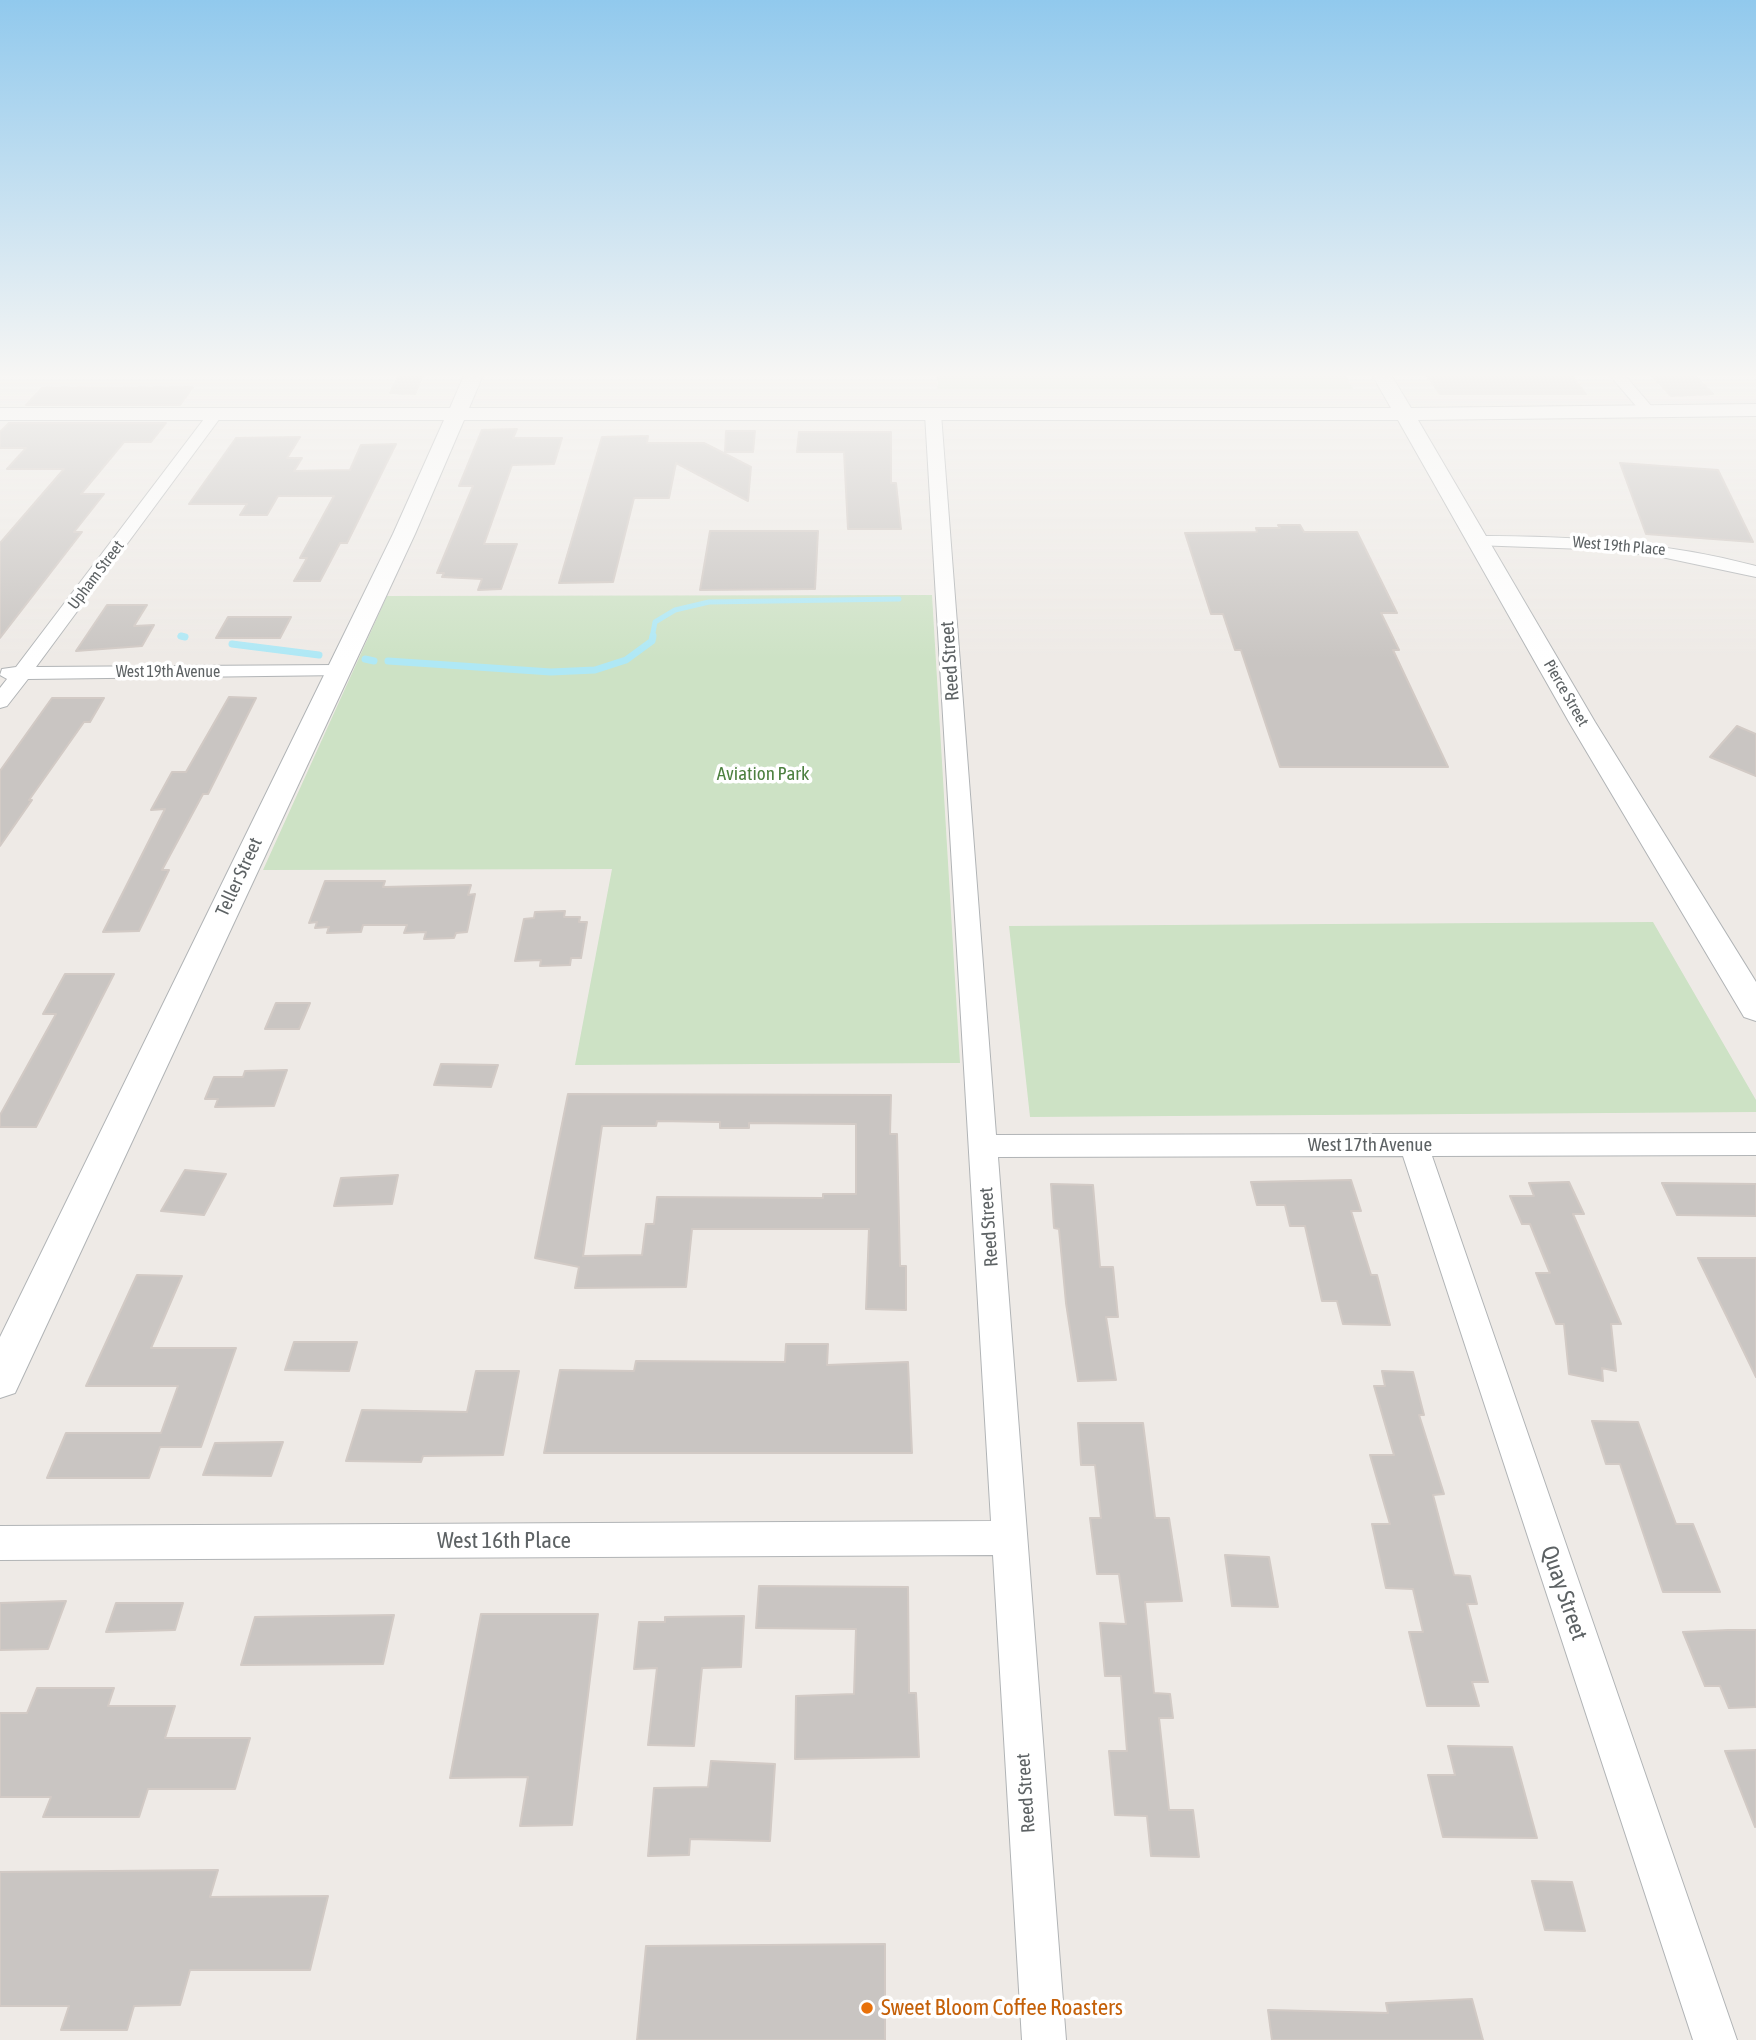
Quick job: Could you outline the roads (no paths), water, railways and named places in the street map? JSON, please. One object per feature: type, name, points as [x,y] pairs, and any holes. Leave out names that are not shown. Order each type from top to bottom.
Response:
[{"type":"street","name":"Upham Street","points":[[0,702],[175,468]]},
{"type":"street","name":"Teller Street","points":[[0,1380],[404,534],[433,468]]},
{"type":"street","name":"Reed Street","points":[[937,468],[1044,2040]]},
{"type":"street","name":"Pierce Street","points":[[1436,468],[1582,722],[1756,1009]]},
{"type":"street","name":"West 19th Place","points":[[1484,549],[1631,544],[1696,556],[1756,572]]},
{"type":"street","name":"West 19th Place","points":[[1484,549],[1633,560],[1700,572],[1756,589]]},
{"type":"street","name":"West 19th Avenue","points":[[0,673],[337,671]]},
{"type":"street","name":"West 17th Avenue","points":[[983,1146],[1756,1144]]},
{"type":"street","name":"Quay Street","points":[[1414,1145],[1715,2040]]},
{"type":"street","name":"West 16th Place","points":[[0,1544],[1009,1538]]},
{"type":"waterway","points":[[652,638],[655,622],[675,610],[709,602],[899,599]]},
{"type":"waterway","points":[[180,636],[185,637],[181,636]]},
{"type":"waterway","points":[[388,661],[551,672],[595,670],[626,660],[652,641],[653,636]]},
{"type":"waterway","points":[[232,644],[319,655]]},
{"type":"waterway","points":[[365,659],[374,661]]},
{"type":"place","name":"Sweet Bloom Coffee Roasters","points":[[867,2008]]},
{"type":"park label","name":"Aviation Park","points":[[763,774]]}]
